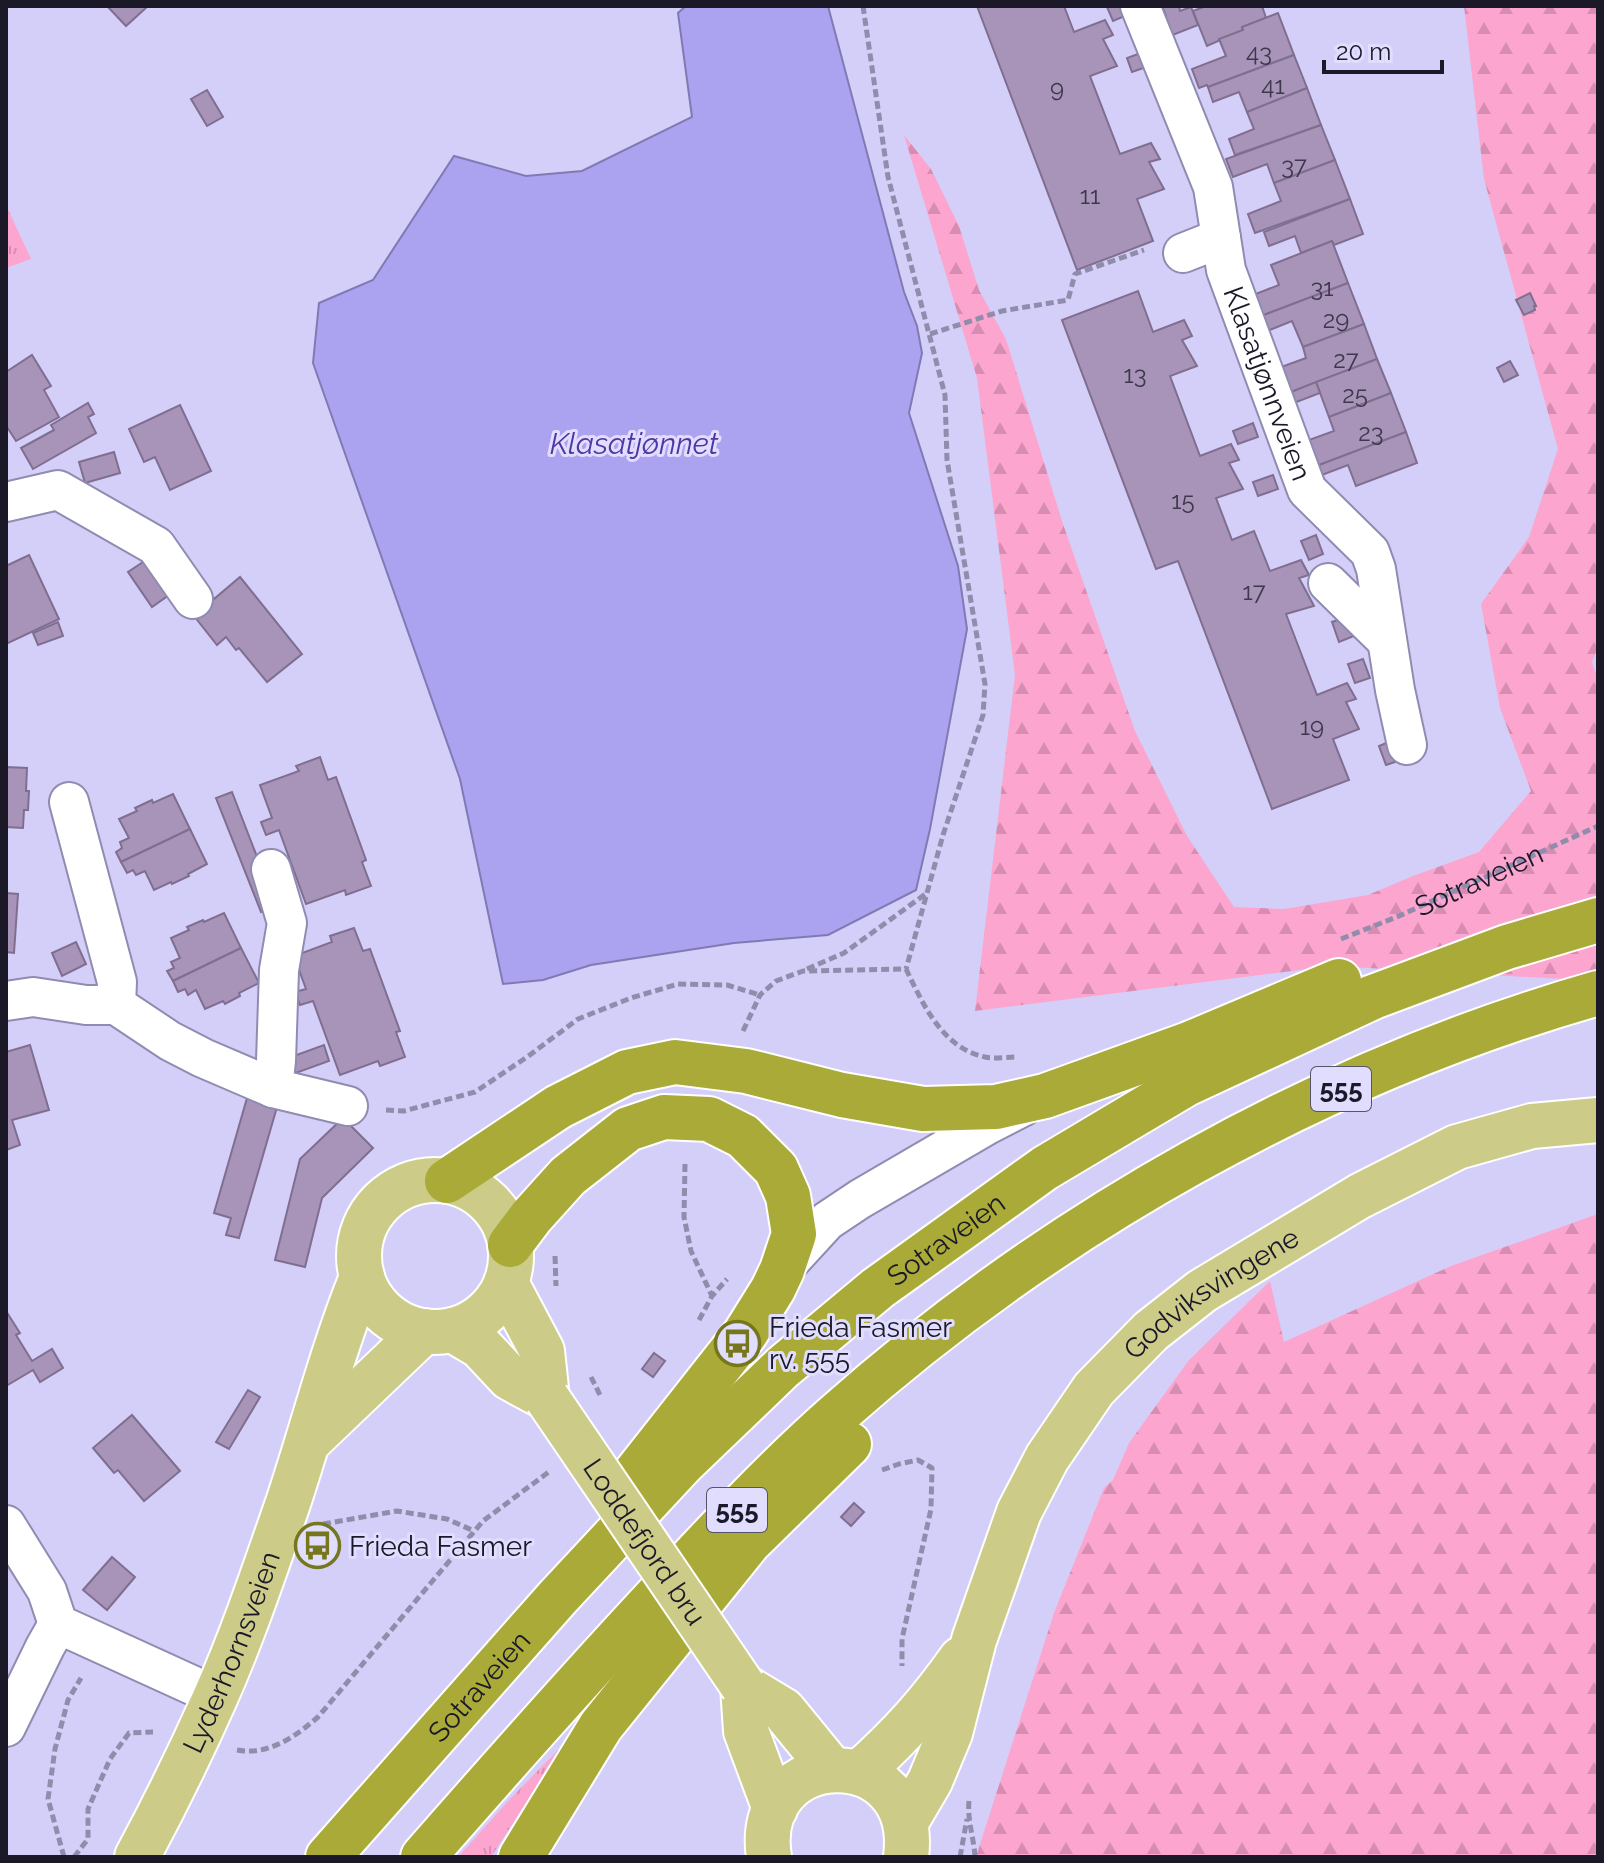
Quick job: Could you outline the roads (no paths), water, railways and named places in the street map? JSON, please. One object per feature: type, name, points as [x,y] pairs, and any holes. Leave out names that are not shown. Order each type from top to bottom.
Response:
[{"type":"highway","name":"Sotraveien","points":[[328,1857],[558,1597],[682,1464],[783,1367],[878,1288],[1045,1168],[1186,1084],[1373,997],[1507,947],[1598,920]]},
{"type":"highway","name":"555","points":[[447,1181],[558,1107],[627,1072],[675,1062],[746,1071],[842,1095],[923,1109],[996,1107],[1045,1096],[1189,1044],[1416,949],[1507,947]]},
{"type":"highway","name":"555","points":[[423,1857],[557,1703],[739,1508],[834,1417],[928,1337],[1028,1264],[1130,1197],[1289,1112],[1425,1052],[1598,993]]},
{"type":"highway","name":"555","points":[[299,1857],[614,1500],[745,1334],[773,1289],[794,1234],[788,1196],[776,1169],[743,1136],[709,1119],[664,1117],[628,1129],[568,1176],[531,1217],[508,1264]]},
{"type":"highway","name":"555","points":[[521,1857],[601,1726],[749,1542],[867,1426],[955,1349],[1069,1268],[1100,1217]]},
{"type":"main road","name":"Godviksvingene","points":[[906,1840],[950,1733],[974,1640],[1016,1519],[1047,1458],[1094,1389],[1151,1331],[1202,1291],[1360,1196],[1457,1147],[1532,1126],[1598,1120]]},
{"type":"main road","points":[[432,1180],[470,1188],[489,1202],[503,1221],[508,1264],[542,1351],[547,1398],[510,1378],[480,1346],[438,1330],[403,1325],[385,1313],[371,1297],[362,1277],[359,1247],[369,1217],[381,1202],[398,1190],[432,1180]]},
{"type":"main road","points":[[438,1330],[470,1323],[485,1313],[497,1299],[508,1264]]},
{"type":"main road","name":"Lyderhornsveien","points":[[137,1857],[216,1696],[262,1576],[309,1440],[348,1310],[362,1277]]},
{"type":"main road","name":"Lyderhornsveien","points":[[309,1440],[438,1330]]},
{"type":"main road","name":"Loddefjord bru","points":[[547,1398],[743,1686]]},
{"type":"main road","name":"Godviksvingene","points":[[775,1809],[789,1789],[809,1775],[845,1771],[889,1747],[919,1716],[974,1640]]},
{"type":"main road","points":[[743,1686],[783,1710],[845,1771],[880,1784],[896,1801],[906,1840]]},
{"type":"main road","points":[[743,1686],[746,1731],[775,1809],[769,1825],[769,1857]]},
{"type":"street","name":"Klasatjønnveien","points":[[1140,6],[1213,187],[1226,270],[1307,490],[1370,552],[1376,569],[1407,745]]},
{"type":"street","points":[[1183,253],[1221,238]]},
{"type":"street","points":[[6,502],[58,490],[156,546],[193,599]]},
{"type":"street","points":[[1328,583],[1387,641]]},
{"type":"street","points":[[69,802],[117,982],[116,1005]]},
{"type":"street","points":[[271,869],[287,923],[279,970],[273,1088]]},
{"type":"street","points":[[6,1001],[33,997],[86,1005],[116,1005],[170,1041],[203,1058],[273,1088],[348,1106]]},
{"type":"street","name":"555","points":[[782,1270],[827,1221],[987,1125],[1045,1096]]},
{"type":"street","points":[[6,1525],[47,1591],[58,1624],[216,1696]]},
{"type":"street","points":[[6,1727],[58,1624]]},
{"type":"water","name":"Klasatjønnet","points":[[686,6],[828,6],[904,292],[917,326],[922,353],[909,413],[958,566],[967,629],[930,829],[916,890],[828,935],[734,943],[591,965],[543,980],[503,984],[460,779],[313,363],[319,303],[373,280],[454,156],[526,176],[582,171],[692,117],[678,13]]},
{"type":"place","name":"Frieda Fasmer rv. 555","points":[[738,1343]]},
{"type":"place","name":"Frieda Fasmer","points":[[318,1546]]}]
